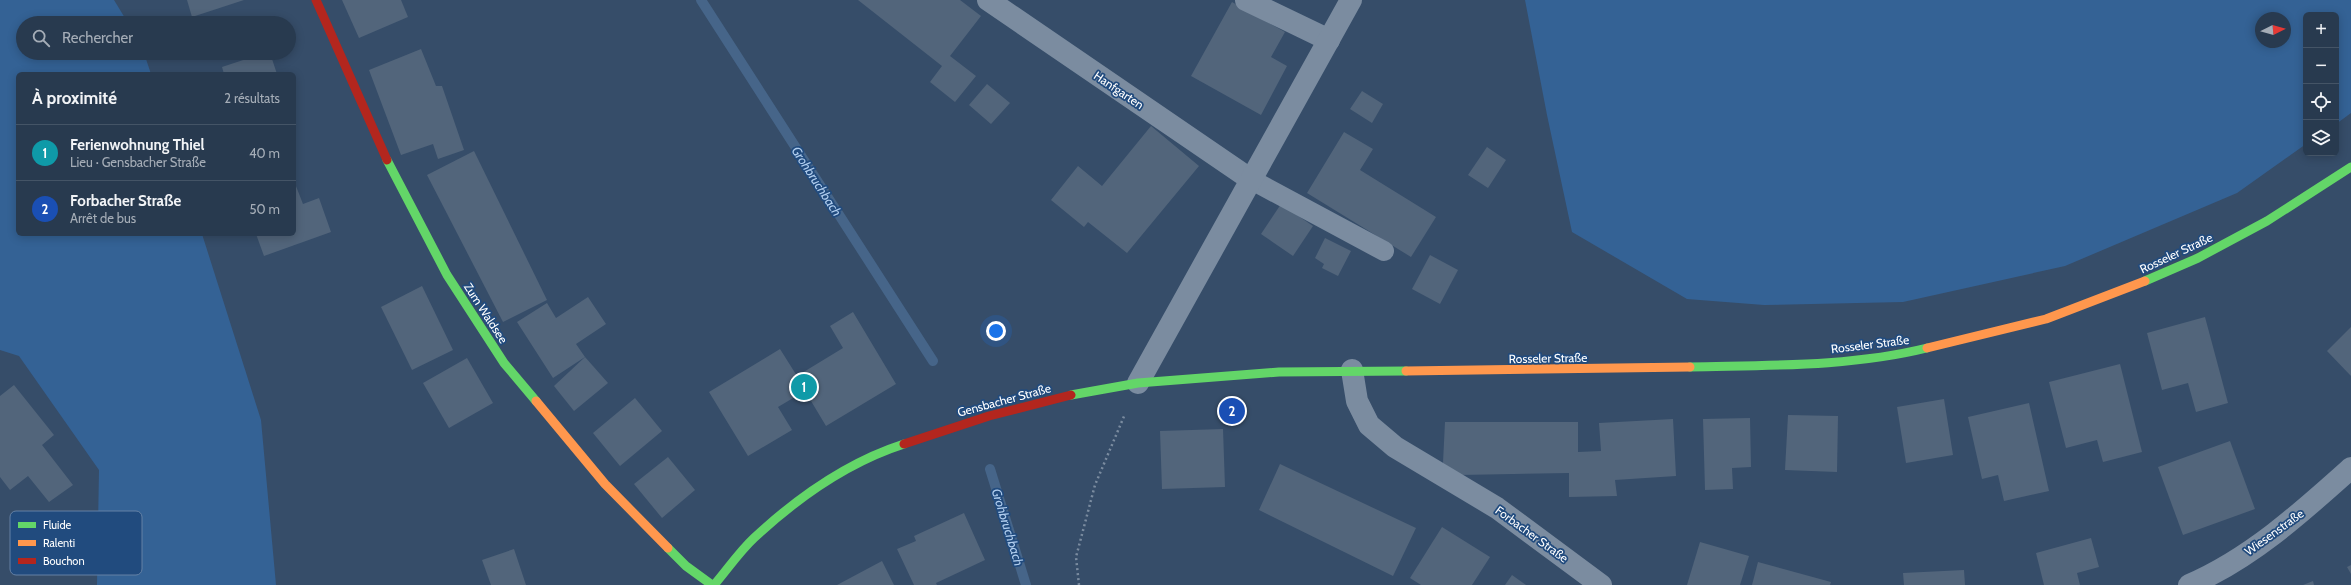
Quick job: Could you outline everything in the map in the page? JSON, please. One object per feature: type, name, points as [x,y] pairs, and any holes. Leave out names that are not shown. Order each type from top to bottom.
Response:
[{"type":"main road","name":"Zum Waldsee","points":[[316,0],[388,165],[447,275],[504,363],[605,484],[686,566],[713,585]]},
{"type":"main road","name":"Rosseler Straße","points":[[1352,370],[1534,370],[1723,366],[1831,362],[1902,354],[2046,319],[2120,291],[2198,258],[2267,221],[2351,167]]},
{"type":"main road","name":"Gensbacher Straße","points":[[713,585],[754,539],[796,503],[839,473],[891,448],[946,429],[1062,397],[1138,383],[1279,372],[1352,370]]},
{"type":"street","name":"Hanfgarten","points":[[988,0],[1250,179]]},
{"type":"street","points":[[1246,0],[1329,40]]},
{"type":"street","points":[[1138,383],[1250,179],[1351,0]]},
{"type":"street","name":"Forbacher Straße","points":[[1352,370],[1358,401],[1369,425],[1395,447],[1497,508],[1601,585]]},
{"type":"street","name":"Wiesenstraße","points":[[2189,585],[2251,550],[2303,512],[2351,468]]},
{"type":"lane","points":[[1250,179],[1384,251]]},
{"type":"path","points":[[1079,585],[1076,557],[1095,485],[1138,383]]},
{"type":"shaded area","points":[[0,0],[114,0],[124,16],[16,16],[16,60],[146,60],[150,72],[16,72],[16,236],[203,236],[261,420],[276,585],[97,585],[97,575],[142,575],[142,511],[98,511],[99,470],[19,356],[0,350]]},
{"type":"shaded area","points":[[1525,0],[2351,0],[2351,113],[2339,122],[2339,12],[2303,12],[2303,146],[2237,193],[2065,266],[1903,302],[1764,305],[1687,299],[1572,232],[1547,115]]},
{"type":"building","points":[[187,0],[244,0],[195,16],[192,16]]},
{"type":"building","points":[[342,0],[401,0],[408,17],[359,38]]},
{"type":"building","points":[[858,0],[960,0],[981,16],[950,56],[976,76],[955,102],[930,82],[942,66]]},
{"type":"building","points":[[1232,2],[1285,32],[1271,57],[1287,66],[1261,115],[1191,76]]},
{"type":"building","points":[[421,49],[436,86],[442,86],[464,150],[438,159],[433,144],[401,155],[369,70]]},
{"type":"building","points":[[243,60],[272,60],[276,72],[223,72],[222,67]]},
{"type":"building","points":[[987,84],[1010,103],[991,124],[969,105]]},
{"type":"building","points":[[1362,91],[1383,104],[1372,123],[1350,109]]},
{"type":"building","points":[[1151,126],[1199,166],[1127,253],[1088,222],[1084,227],[1051,200],[1078,166],[1102,186]]},
{"type":"building","points":[[1344,132],[1373,149],[1360,170],[1436,217],[1411,257],[1307,193]]},
{"type":"building","points":[[1487,147],[1506,160],[1488,188],[1468,175]]},
{"type":"building","points":[[474,151],[547,300],[503,322],[427,175]]},
{"type":"building","points":[[296,186],[303,204],[319,198],[331,232],[264,256],[257,236],[296,236]]},
{"type":"building","points":[[1281,204],[1313,226],[1293,256],[1261,234]]},
{"type":"building","points":[[1325,238],[1351,251],[1338,276],[1322,268],[1324,264],[1315,258]]},
{"type":"building","points":[[1430,255],[1458,270],[1440,304],[1412,289]]},
{"type":"building","points":[[422,286],[453,350],[412,370],[381,307]]},
{"type":"building","points":[[588,297],[606,324],[576,344],[585,357],[553,378],[517,322],[547,303],[556,318]]},
{"type":"building","points":[[853,312],[896,384],[826,426],[805,391],[778,407],[792,430],[748,456],[709,392],[780,349],[797,376],[843,348],[830,326]]},
{"type":"building","points":[[2205,317],[2228,403],[2196,412],[2188,383],[2162,390],[2147,333]]},
{"type":"building","points":[[2351,327],[2351,376],[2327,351]]},
{"type":"building","points":[[585,357],[608,383],[574,411],[554,386]]},
{"type":"building","points":[[467,358],[493,403],[449,428],[423,383]]},
{"type":"building","points":[[2120,364],[2142,452],[2103,462],[2097,440],[2066,448],[2049,382]]},
{"type":"building","points":[[14,385],[54,435],[42,445],[73,485],[49,502],[28,476],[10,490],[0,477],[0,396]]},
{"type":"building","points":[[635,398],[662,431],[620,466],[593,433]]},
{"type":"building","points":[[1944,399],[1953,455],[1906,463],[1897,407]]},
{"type":"building","points":[[2029,403],[2049,491],[2004,501],[1998,475],[1982,479],[1968,417]]},
{"type":"building","points":[[1788,415],[1838,416],[1837,472],[1785,470]]},
{"type":"building","points":[[1750,418],[1751,467],[1732,468],[1733,489],[1705,490],[1703,419]]},
{"type":"building","points":[[1673,419],[1676,476],[1615,480],[1617,496],[1569,497],[1569,473],[1460,475],[1443,463],[1445,422],[1578,422],[1578,452],[1601,451],[1599,423]]},
{"type":"building","points":[[1223,429],[1225,487],[1162,489],[1160,431]]},
{"type":"building","points":[[2230,441],[2255,509],[2183,535],[2158,467]]},
{"type":"building","points":[[668,457],[695,490],[662,518],[634,484]]},
{"type":"building","points":[[1280,464],[1416,528],[1393,576],[1259,510]]},
{"type":"building","points":[[964,513],[985,560],[936,583],[937,585],[914,585],[897,549],[916,541],[914,536]]},
{"type":"building","points":[[1442,527],[1490,557],[1472,585],[1421,585],[1410,578]]},
{"type":"building","points":[[2091,538],[2099,567],[2077,573],[2080,585],[2044,585],[2036,553]]},
{"type":"building","points":[[1700,542],[1749,556],[1740,585],[1687,585]]},
{"type":"building","points":[[514,549],[526,585],[491,585],[482,560]]},
{"type":"building","points":[[882,561],[894,585],[837,585]]},
{"type":"building","points":[[1758,562],[1831,582],[1830,585],[1752,585]]},
{"type":"building","points":[[2351,565],[2351,574],[2347,567]]},
{"type":"building","points":[[1964,570],[1965,585],[1904,585],[1903,573]]},
{"type":"building","points":[[1512,575],[1526,585],[1505,585]]},
{"type":"building","points":[[2313,581],[2314,585],[2303,585]]},
{"type":"waterway","name":"Grohbruchbach","points":[[701,0],[933,361]]},
{"type":"waterway","name":"Grohbruchbach","points":[[990,469],[1026,585]]},
{"type":"traffic: fast","points":[[387,160],[447,275],[504,363],[536,401]]},
{"type":"traffic: fast","points":[[2145,281],[2198,258],[2267,221],[2351,167]]},
{"type":"traffic: fast","points":[[1690,367],[1839,362],[1868,359],[1927,348]]},
{"type":"traffic: fast","points":[[1071,395],[1138,383],[1279,372],[1406,371]]},
{"type":"traffic: fast","points":[[714,585],[754,538],[770,523],[806,495],[843,471],[904,444]]},
{"type":"traffic: fast","points":[[668,548],[686,566],[712,585]]},
{"type":"traffic: slow","points":[[1927,348],[2046,319],[2145,281]]},
{"type":"traffic: slow","points":[[1406,371],[1690,367]]},
{"type":"traffic: slow","points":[[536,401],[605,484],[668,548]]},
{"type":"traffic: jam","points":[[316,0],[387,160]]},
{"type":"traffic: jam","points":[[904,444],[989,416],[1071,395]]},
{"type":"place","name":"Ferienwohnung Thiel","points":[[804,387]]},
{"type":"place","name":"Forbacher Straße","points":[[1232,411]]}]
